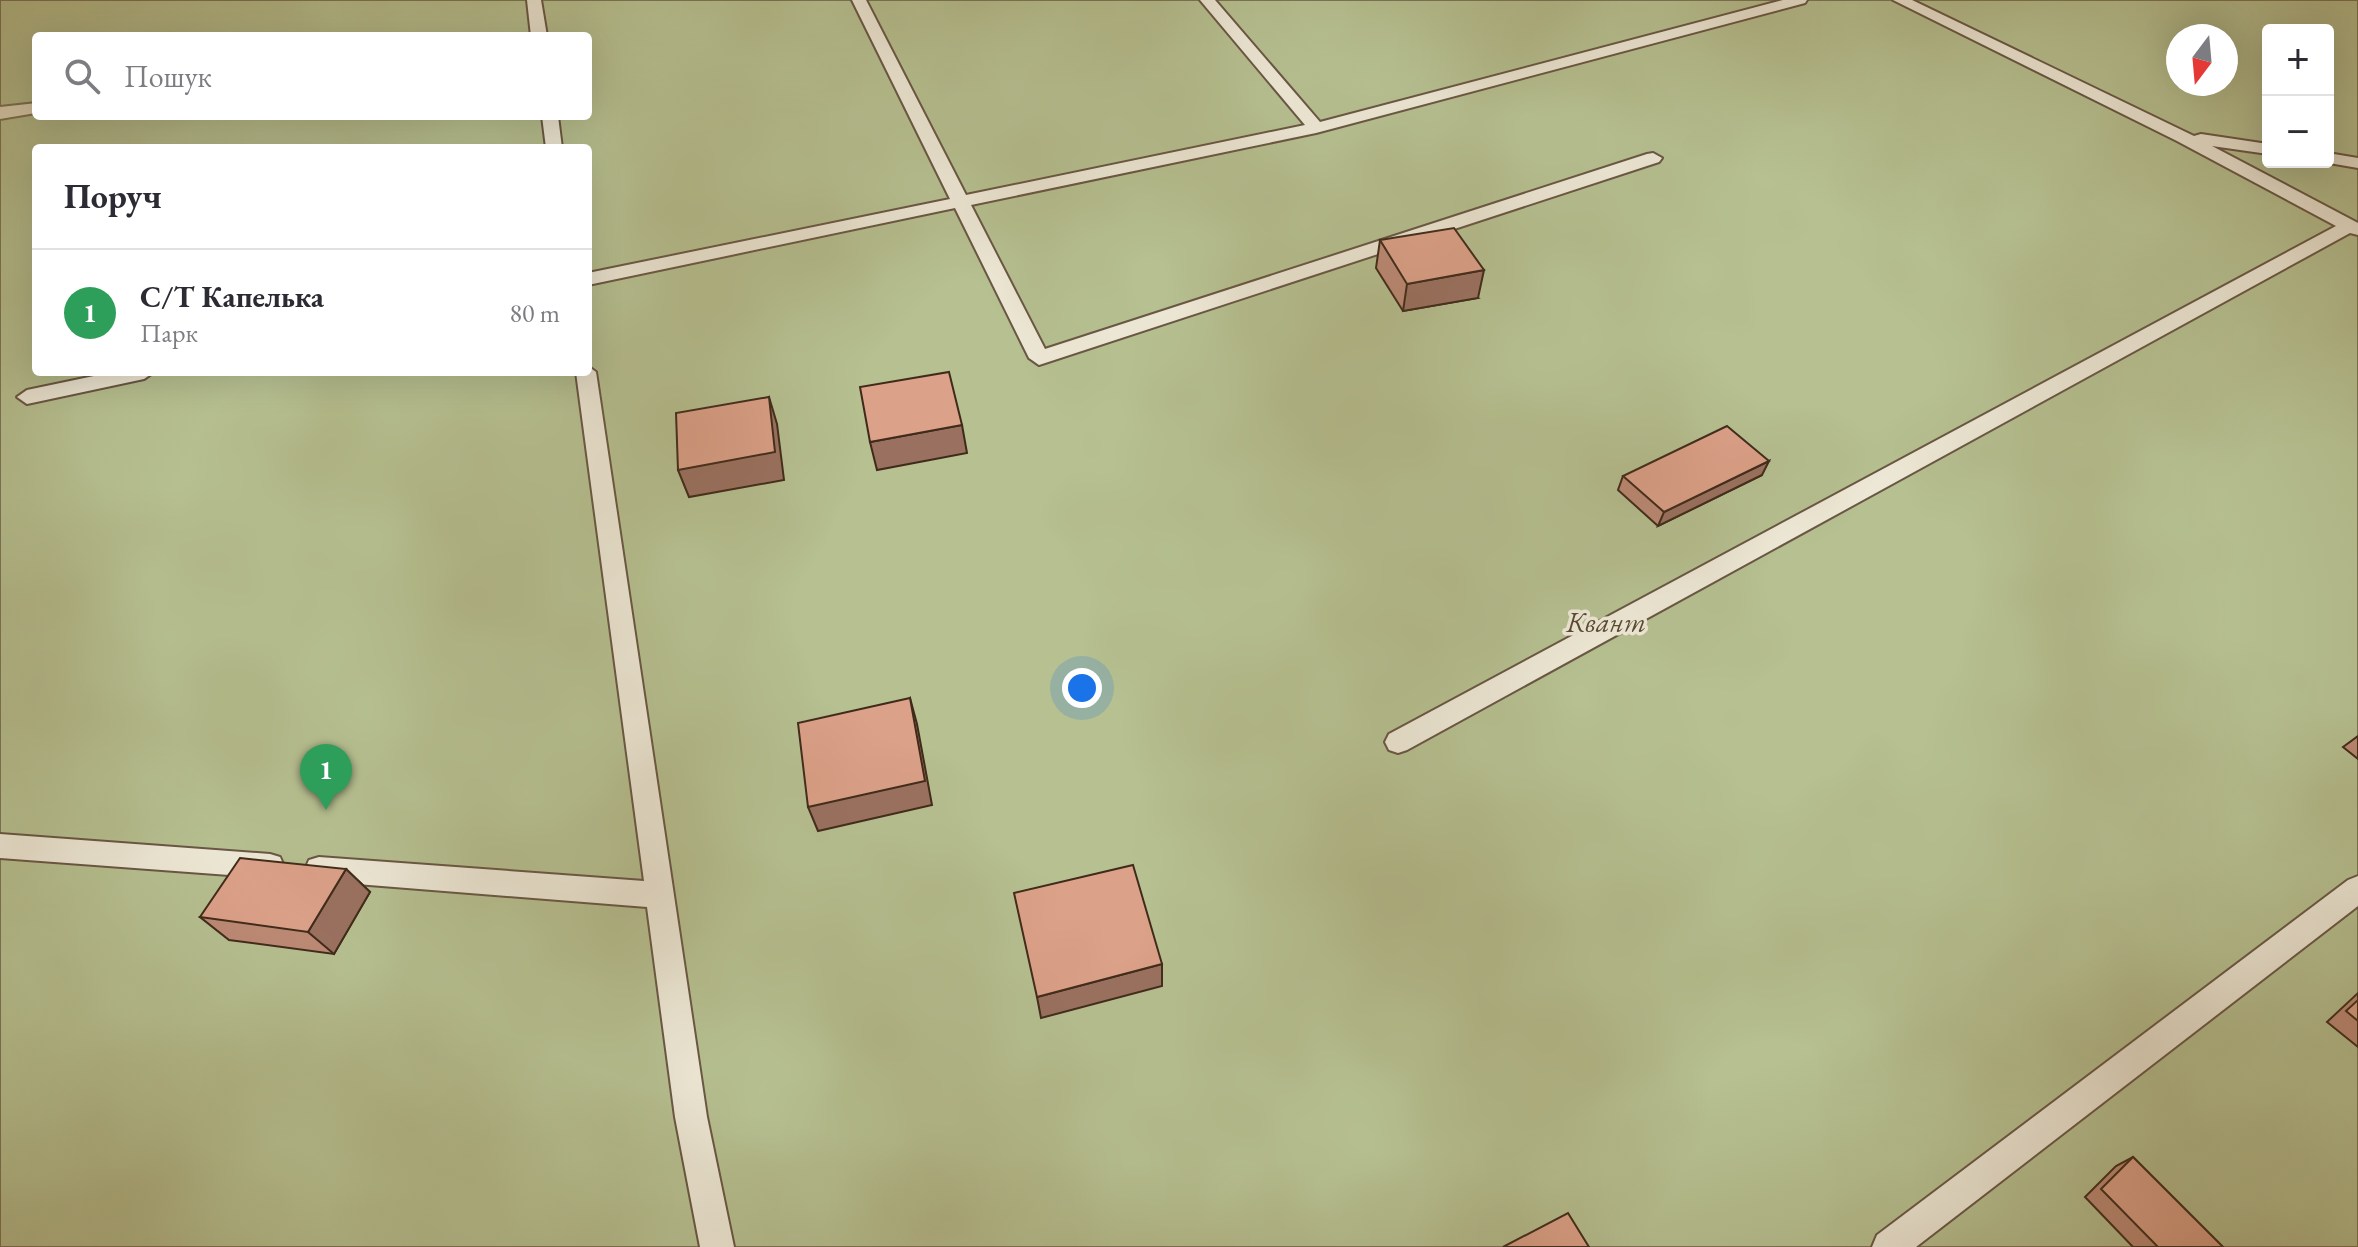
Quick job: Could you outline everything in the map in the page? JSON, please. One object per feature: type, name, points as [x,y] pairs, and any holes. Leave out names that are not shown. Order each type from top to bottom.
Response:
[{"type":"lane","points":[[534,0],[538,32]]},
{"type":"lane","points":[[859,0],[1039,358],[1653,158]]},
{"type":"lane","points":[[1207,0],[1316,128]]},
{"type":"lane","points":[[592,278],[1316,128],[1800,0]]},
{"type":"lane","points":[[1900,0],[2183,137],[2354,228]]},
{"type":"lane","points":[[550,120],[554,144]]},
{"type":"lane","points":[[2183,137],[2262,148]]},
{"type":"lane","points":[[2334,159],[2358,163]]},
{"type":"lane","points":[[1398,742],[2354,228]]},
{"type":"lane","points":[[27,397],[125,376]]},
{"type":"lane","points":[[587,376],[691,1117],[717,1247]]},
{"type":"lane","points":[[0,846],[659,895]]},
{"type":"lane","points":[[1889,1247],[2358,889]]},
{"type":"green space","name":"Квант","points":[[0,0],[2358,0],[2358,1247],[0,1247],[0,120],[32,115],[32,120],[592,120],[592,32],[32,32],[32,102],[0,106]]},
{"type":"building","points":[[1454,228],[1484,270],[1407,284],[1380,240]]},
{"type":"building","points":[[949,372],[962,425],[870,442],[860,387]]},
{"type":"building","points":[[769,397],[775,452],[678,470],[676,413]]},
{"type":"building","points":[[1727,426],[1769,461],[1664,512],[1623,476]]},
{"type":"building","points":[[910,698],[925,781],[808,807],[798,723]]},
{"type":"building","points":[[240,858],[346,869],[308,932],[200,917]]},
{"type":"building","points":[[1133,865],[1162,964],[1037,997],[1014,893]]},
{"type":"building","points":[[2358,1000],[2358,1021],[2346,1011]]},
{"type":"building","points":[[2133,1157],[2223,1247],[2158,1247],[2101,1189]]},
{"type":"building","points":[[1568,1213],[1589,1247],[1503,1247]]},
{"type":"place","name":"С/Т Капелька","points":[[326,810]]}]
